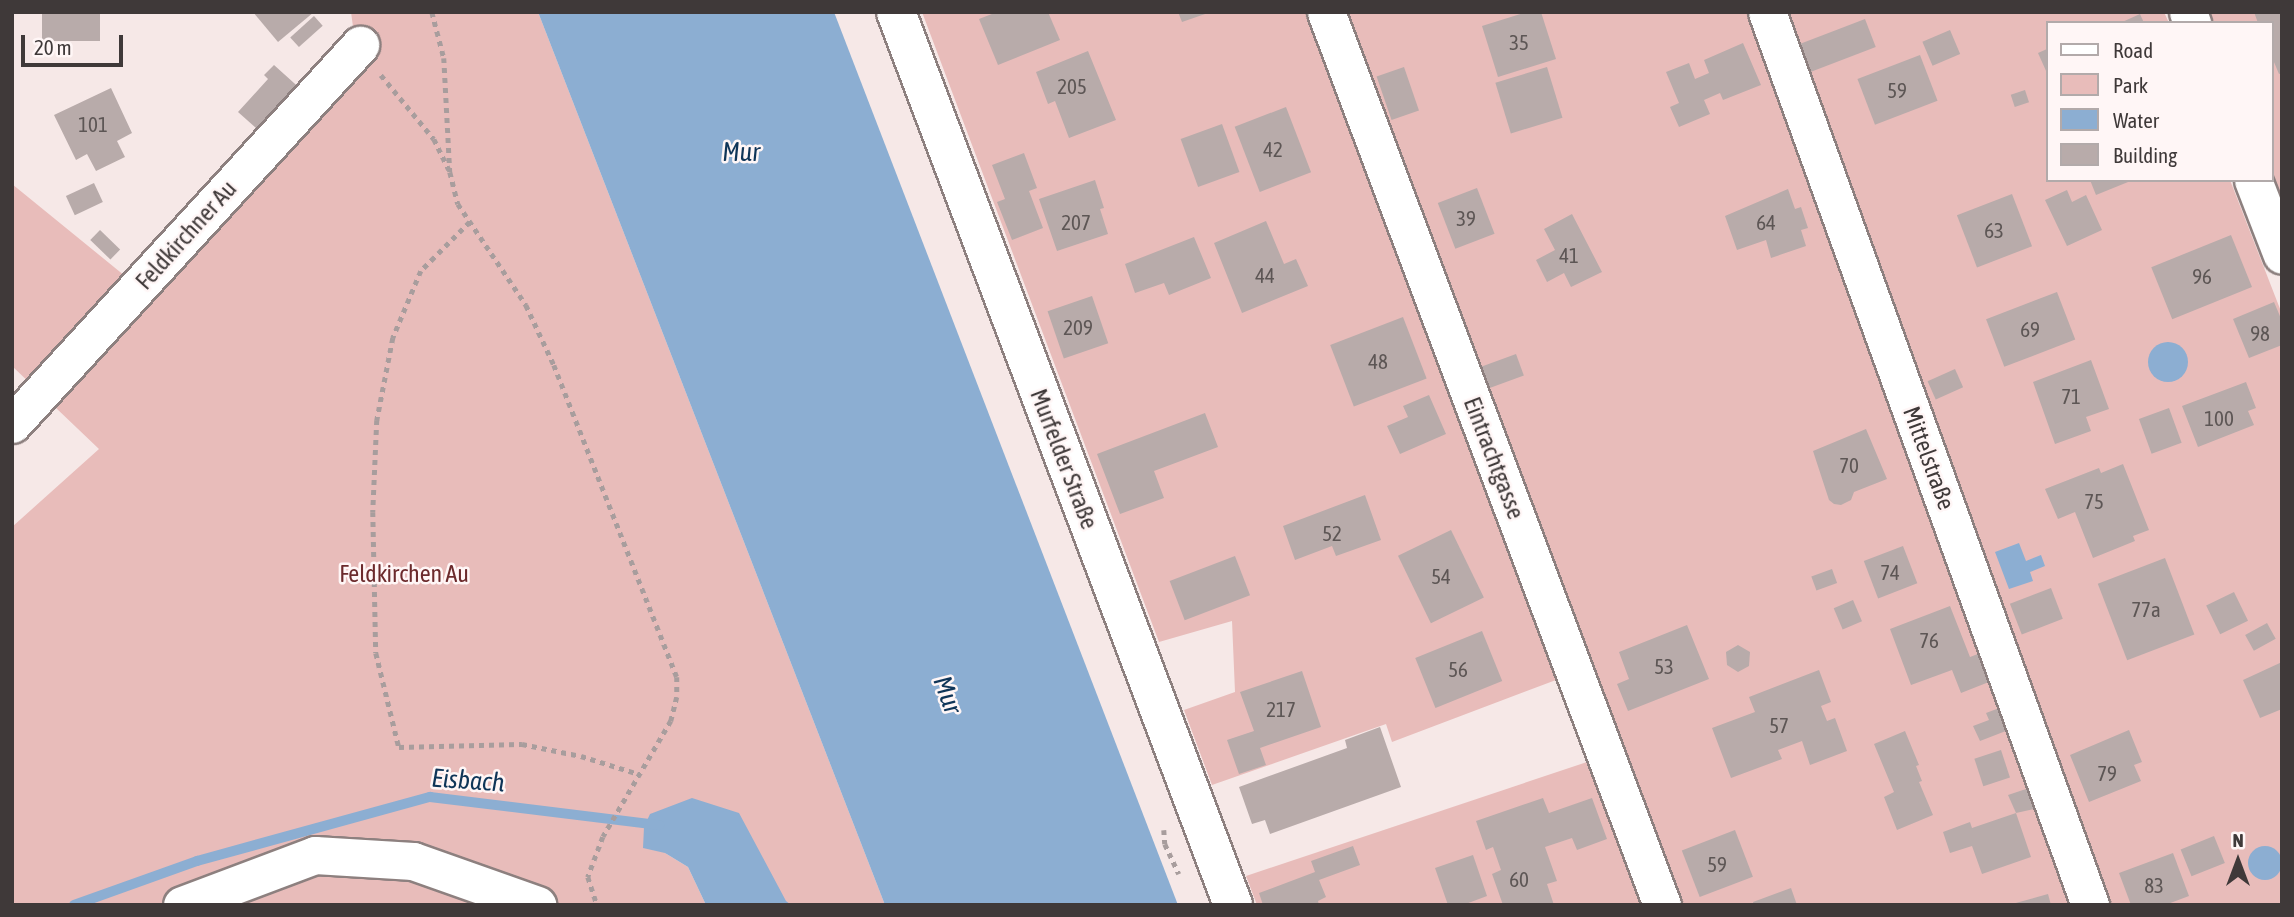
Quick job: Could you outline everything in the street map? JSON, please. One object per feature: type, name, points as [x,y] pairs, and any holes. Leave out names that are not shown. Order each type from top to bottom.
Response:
[{"type":"street","name":"Murfelder Straße","points":[[896,12],[1233,905]]},
{"type":"street","name":"Eintrachtgasse","points":[[1326,12],[1662,905]]},
{"type":"street","name":"Mittelstraße","points":[[1767,12],[2090,905]]},
{"type":"street","name":"Feldkirchner Au","points":[[12,425],[360,45]]},
{"type":"street","points":[[2254,182],[2282,255]]},
{"type":"street","points":[[182,905],[315,855],[413,861],[537,905]]},
{"type":"path","points":[[432,12],[444,58],[450,172],[458,204],[526,305],[554,365],[677,677],[677,697],[671,721],[629,788],[603,837],[589,877],[597,905]]},
{"type":"path","points":[[360,45],[388,86],[434,139],[450,172]]},
{"type":"path","points":[[470,222],[421,271],[393,338],[377,420],[373,512],[376,653],[399,747],[522,744],[581,756],[639,774]]},
{"type":"green space","name":"Feldkirchen Au","points":[[351,12],[538,12],[885,905],[791,905],[665,853],[688,867],[706,905],[12,905],[12,527],[99,449],[12,366],[12,184],[125,276],[359,71]]},
{"type":"green space","points":[[922,12],[1305,12],[1556,680],[1392,742],[1386,724],[1212,785],[1184,710],[1235,692],[1232,621],[1159,642]]},
{"type":"green space","points":[[1341,12],[1750,12],[2073,905],[1674,905]]},
{"type":"green space","points":[[1781,12],[2164,12],[2168,21],[2046,21],[2046,182],[2231,182],[2282,314],[2282,905],[2105,905]]},
{"type":"green space","points":[[2205,12],[2282,12],[2282,211],[2272,182],[2273,21],[2208,21]]},
{"type":"green space","points":[[1587,762],[1640,905],[1257,905],[1246,876]]},
{"type":"water","name":"Mur","points":[[538,12],[834,12],[1178,905],[885,905]]},
{"type":"water","points":[[2168,342],[2182,348],[2188,362],[2182,376],[2168,382],[2154,376],[2148,362],[2154,348]]},
{"type":"water","points":[[2019,543],[2026,561],[2041,555],[2045,566],[2030,572],[2033,581],[2009,589],[1995,552]]},
{"type":"water","points":[[692,798],[739,813],[786,901],[791,905],[706,905],[688,867],[665,853],[643,848],[644,827],[650,814]]},
{"type":"water","points":[[2265,846],[2277,851],[2282,863],[2277,875],[2265,880],[2253,875],[2248,863],[2253,851]]},
{"type":"building","points":[[42,12],[100,12],[100,41],[42,41]]},
{"type":"building","points":[[253,12],[314,12],[278,42]]},
{"type":"building","points":[[997,12],[1048,12],[1060,40],[998,65],[979,19]]},
{"type":"building","points":[[1178,12],[1208,12],[1208,13],[1182,22]]},
{"type":"building","points":[[1527,12],[1541,12],[1556,59],[1498,77],[1482,26]]},
{"type":"building","points":[[2254,12],[2282,12],[2282,73],[2279,74],[2273,60],[2273,21],[2257,21]]},
{"type":"building","points":[[2140,14],[2143,21],[2124,21]]},
{"type":"building","points":[[314,16],[323,26],[299,47],[290,37]]},
{"type":"building","points":[[1865,19],[1876,47],[1809,73],[1798,45]]},
{"type":"building","points":[[1950,30],[1960,54],[1933,66],[1922,42]]},
{"type":"building","points":[[1743,43],[1761,85],[1723,100],[1720,93],[1704,100],[1710,114],[1679,127],[1670,107],[1679,103],[1666,72],[1689,63],[1695,79],[1709,73],[1704,60]]},
{"type":"building","points":[[2046,49],[2046,71],[2038,53]]},
{"type":"building","points":[[1088,51],[1116,120],[1069,138],[1055,101],[1048,104],[1036,72]]},
{"type":"building","points":[[1920,55],[1938,101],[1875,125],[1857,79]]},
{"type":"building","points":[[274,65],[304,92],[265,136],[238,112],[268,79],[264,75]]},
{"type":"building","points":[[1404,67],[1419,110],[1392,120],[1377,76]]},
{"type":"building","points":[[1547,67],[1562,118],[1511,133],[1495,83]]},
{"type":"building","points":[[111,88],[132,133],[117,141],[125,157],[96,171],[87,154],[76,160],[54,115]]},
{"type":"building","points":[[2025,90],[2029,102],[2015,107],[2011,95]]},
{"type":"building","points":[[1286,107],[1311,172],[1260,192],[1235,127]]},
{"type":"building","points":[[1222,124],[1239,172],[1198,187],[1181,139]]},
{"type":"building","points":[[1024,153],[1037,188],[1029,191],[1043,228],[1012,240],[997,202],[1005,199],[992,165]]},
{"type":"building","points":[[1095,180],[1104,208],[1100,209],[1108,234],[1057,251],[1039,199]]},
{"type":"building","points":[[2091,182],[2128,182],[2096,195]]},
{"type":"building","points":[[94,183],[103,202],[75,215],[66,196]]},
{"type":"building","points":[[1477,188],[1495,234],[1455,249],[1438,203]]},
{"type":"building","points":[[1788,189],[1795,209],[1801,207],[1808,228],[1801,230],[1806,246],[1771,258],[1766,240],[1737,250],[1725,216]]},
{"type":"building","points":[[2067,190],[2072,202],[2086,195],[2102,230],[2067,246],[2045,200]]},
{"type":"building","points":[[2012,194],[2032,246],[1977,267],[1957,215]]},
{"type":"building","points":[[1572,214],[1602,272],[1571,287],[1564,273],[1547,282],[1536,260],[1555,250],[1544,229]]},
{"type":"building","points":[[1266,221],[1284,264],[1296,259],[1308,286],[1242,313],[1214,243]]},
{"type":"building","points":[[100,230],[120,249],[110,260],[90,240]]},
{"type":"building","points":[[2231,235],[2252,287],[2172,319],[2151,267]]},
{"type":"building","points":[[1194,237],[1211,278],[1169,295],[1164,283],[1135,293],[1125,264]]},
{"type":"building","points":[[2057,292],[2075,340],[2004,367],[1986,319]]},
{"type":"building","points":[[1092,296],[1108,343],[1064,359],[1048,311]]},
{"type":"building","points":[[2274,302],[2282,321],[2282,345],[2249,358],[2233,319]]},
{"type":"building","points":[[1403,317],[1427,379],[1354,407],[1330,345]]},
{"type":"building","points":[[1516,354],[1524,376],[1486,389],[1478,368]]},
{"type":"building","points":[[2091,360],[2109,409],[2086,417],[2091,431],[2055,444],[2033,382]]},
{"type":"building","points":[[1955,369],[1963,387],[1936,399],[1928,381]]},
{"type":"building","points":[[2246,382],[2256,408],[2248,411],[2254,425],[2198,447],[2182,406]]},
{"type":"building","points":[[1429,395],[1446,434],[1400,454],[1387,426],[1408,417],[1403,406]]},
{"type":"building","points":[[2169,408],[2182,443],[2152,454],[2139,419]]},
{"type":"building","points":[[1205,413],[1218,447],[1154,471],[1164,498],[1120,514],[1097,454]]},
{"type":"building","points":[[1866,429],[1887,479],[1854,492],[1851,500],[1841,505],[1834,504],[1829,500],[1813,451]]},
{"type":"building","points":[[2123,464],[2149,530],[2133,536],[2135,541],[2093,558],[2075,512],[2058,519],[2045,489],[2099,468],[2101,473]]},
{"type":"building","points":[[1365,495],[1381,540],[1336,556],[1332,546],[1295,560],[1283,526]]},
{"type":"building","points":[[1451,530],[1484,597],[1431,623],[1398,556]]},
{"type":"building","points":[[1903,546],[1917,583],[1878,598],[1864,561]]},
{"type":"building","points":[[1235,556],[1250,595],[1185,620],[1170,581]]},
{"type":"building","points":[[2165,558],[2194,635],[2127,660],[2098,584]]},
{"type":"building","points":[[1832,569],[1837,583],[1816,591],[1811,577]]},
{"type":"building","points":[[2051,588],[2063,619],[2022,635],[2010,604]]},
{"type":"building","points":[[2234,592],[2248,621],[2220,634],[2206,606]]},
{"type":"building","points":[[1853,600],[1862,621],[1843,629],[1834,608]]},
{"type":"building","points":[[1950,606],[1970,657],[1983,652],[1994,680],[1961,693],[1952,670],[1911,685],[1890,629]]},
{"type":"building","points":[[2267,623],[2276,639],[2254,651],[2245,635]]},
{"type":"building","points":[[1687,625],[1709,679],[1628,711],[1617,684],[1629,679],[1619,652]]},
{"type":"building","points":[[1482,631],[1502,681],[1435,708],[1415,658]]},
{"type":"building","points":[[1738,645],[1750,652],[1749,666],[1738,672],[1727,665],[1726,652]]},
{"type":"building","points":[[2282,662],[2282,709],[2260,718],[2243,680]]},
{"type":"building","points":[[1819,670],[1831,702],[1821,706],[1827,721],[1835,718],[1847,751],[1810,765],[1802,741],[1778,750],[1782,759],[1731,778],[1712,728],[1755,712],[1749,697]]},
{"type":"building","points":[[1302,671],[1321,727],[1260,748],[1266,765],[1239,774],[1227,740],[1254,731],[1240,692]]},
{"type":"building","points":[[2002,707],[2011,729],[1980,741],[1973,726],[1989,720],[1986,713]]},
{"type":"building","points":[[1380,727],[1401,787],[1270,834],[1265,820],[1252,824],[1239,787],[1347,748],[1345,740]]},
{"type":"building","points":[[2129,730],[2142,762],[2134,765],[2141,781],[2089,802],[2070,755]]},
{"type":"building","points":[[1905,731],[1919,765],[1916,766],[1922,781],[1919,782],[1933,815],[1897,830],[1884,797],[1894,792],[1874,744]]},
{"type":"building","points":[[2001,750],[2010,778],[1983,786],[1974,759]]},
{"type":"building","points":[[2032,787],[2039,808],[2016,813],[2008,795]]},
{"type":"building","points":[[1543,798],[1549,813],[1592,798],[1607,839],[1577,850],[1572,838],[1545,847],[1557,881],[1547,884],[1554,905],[1503,905],[1492,874],[1501,870],[1493,847],[1486,850],[1476,821]]},
{"type":"building","points":[[2016,813],[2031,857],[1982,874],[1972,846],[1950,853],[1943,832],[1970,822],[1972,828]]},
{"type":"building","points":[[1735,830],[1753,877],[1700,897],[1682,850]]},
{"type":"building","points":[[2214,836],[2225,863],[2191,876],[2181,849]]},
{"type":"building","points":[[1353,846],[1360,865],[1319,880],[1326,897],[1318,901],[1319,905],[1263,905],[1259,893],[1315,872],[1311,861]]},
{"type":"building","points":[[2173,853],[2189,896],[2165,905],[2131,905],[2119,873]]},
{"type":"building","points":[[1473,855],[1487,896],[1463,905],[1448,905],[1435,868]]},
{"type":"building","points":[[1791,888],[1797,905],[1754,905],[1753,902]]},
{"type":"building","points":[[2048,894],[2051,905],[2012,905],[2012,904]]},
{"type":"waterway","name":"Eisbach","points":[[74,905],[197,861],[430,797],[659,825]]}]
